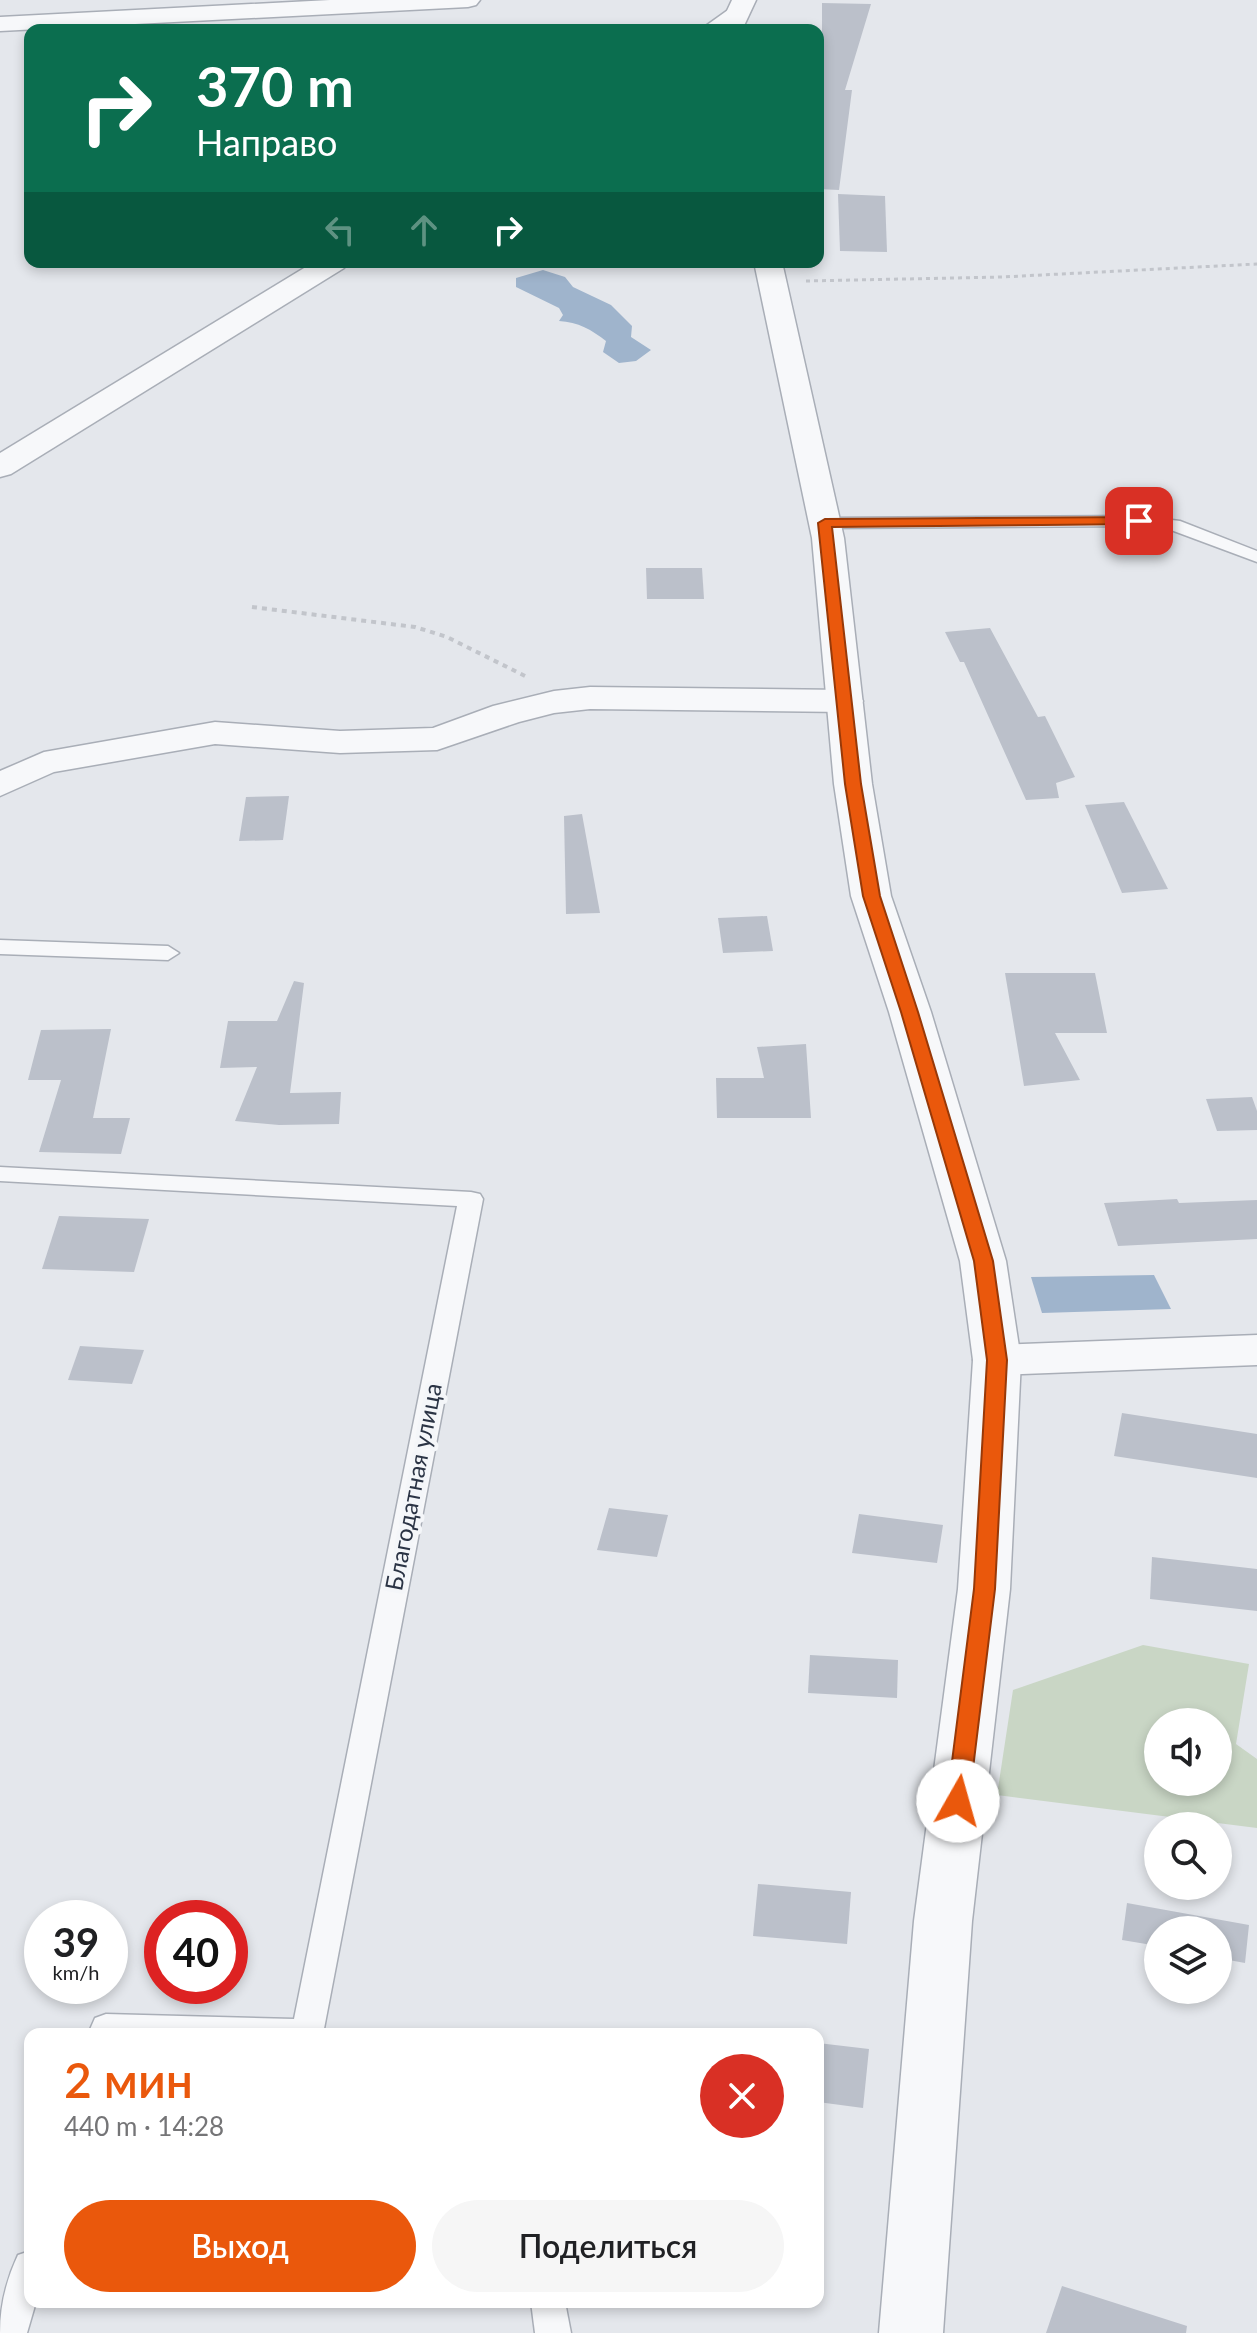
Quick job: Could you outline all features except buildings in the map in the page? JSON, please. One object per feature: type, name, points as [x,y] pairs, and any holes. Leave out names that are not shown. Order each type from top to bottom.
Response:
[{"type":"street","points":[[0,24],[468,0]]},
{"type":"street","points":[[0,467],[324,268]]},
{"type":"street","points":[[770,272],[825,523],[853,784],[871,896],[910,1012],[983,1261],[997,1360],[984,1589],[943,1921],[911,2333]]},
{"type":"street","points":[[0,785],[44,763],[215,733],[340,742],[437,739],[518,711],[554,702],[590,698],[845,701]]},
{"type":"street","points":[[997,1360],[1257,1350]]},
{"type":"lane","points":[[825,523],[1139,521],[1174,525],[1257,557]]},
{"type":"lane","points":[[0,947],[168,953]]},
{"type":"lane","name":"Благодатная улица","points":[[0,1174],[471,1199],[308,2028]]},
{"type":"lane","name":"Благодатная улица","points":[[106,2028],[140,2028]]},
{"type":"lane","points":[[9,2333],[24,2285]]},
{"type":"lane","points":[[549,2308],[553,2333]]},
{"type":"path","points":[[770,272],[1002,277],[1257,264]]},
{"type":"path","points":[[252,607],[292,615],[383,622],[435,632],[512,671],[590,698]]},
{"type":"green space","points":[[1143,1645],[1249,1664],[1236,1744],[1257,1759],[1257,1828],[1232,1825],[1232,1812],[1144,1814],[997,1795],[1013,1690]]},
{"type":"water","points":[[543,270],[565,277],[573,287],[611,305],[632,326],[631,337],[651,350],[636,361],[619,363],[603,352],[606,341],[601,337],[579,325],[559,321],[563,315],[559,308],[516,287],[516,278]]},
{"type":"water","points":[[1154,1275],[1171,1309],[1042,1313],[1031,1277]]},
{"type":"route","points":[[958,1801],[984,1589],[997,1360],[983,1261],[910,1012],[871,896],[853,784],[825,523],[1139,521]]}]
